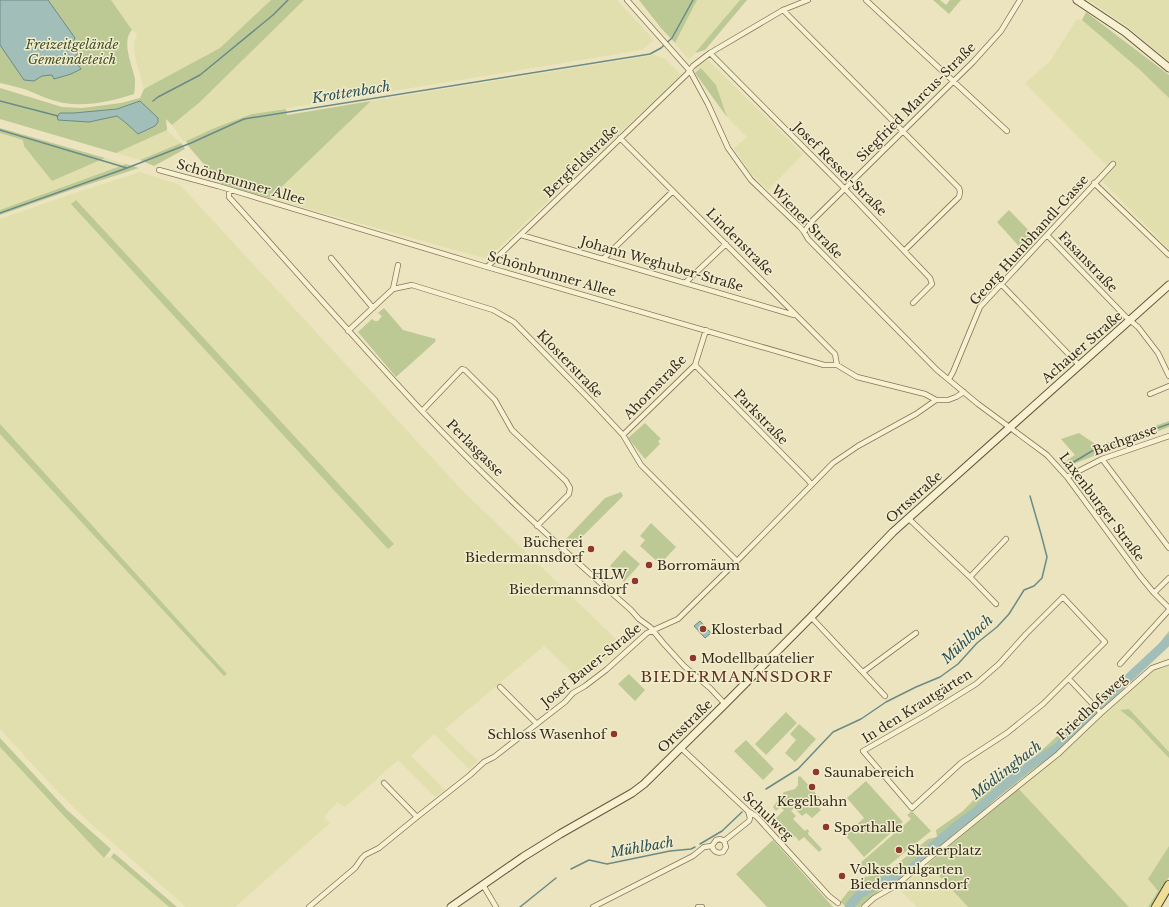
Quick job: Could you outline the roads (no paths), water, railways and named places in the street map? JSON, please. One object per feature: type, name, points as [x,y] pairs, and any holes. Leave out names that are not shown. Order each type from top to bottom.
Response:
[{"type":"main road","points":[[1156,907],[1169,885]]},
{"type":"street","name":"Wiener Straße","points":[[627,0],[690,71],[708,104],[728,148],[751,180],[804,232],[808,239],[937,370],[978,404],[1010,426]]},
{"type":"street","name":"Bergfeldstraße","points":[[487,266],[690,71],[693,66],[710,53],[783,10],[808,0]]},
{"type":"street","points":[[866,0],[954,80],[1007,131]]},
{"type":"street","name":"Siegfried Marcus-Straße","points":[[804,232],[812,221],[973,62],[1001,31],[1020,0]]},
{"type":"street","points":[[1078,0],[1125,32],[1169,68]]},
{"type":"street","points":[[783,10],[959,188],[959,197],[905,250]]},
{"type":"street","name":"Josef Ressel-Straße","points":[[710,53],[905,250],[930,278],[932,284],[913,303]]},
{"type":"street","name":"Lindenstraße","points":[[620,138],[835,354],[837,365]]},
{"type":"street","name":"Georg Humbhandl-Gasse","points":[[948,379],[953,372],[980,308],[1113,164]]},
{"type":"street","name":"Schönbrunner Allee","points":[[159,170],[824,365],[837,365],[857,377],[925,394],[936,400]]},
{"type":"street","points":[[1094,183],[1169,255]]},
{"type":"street","name":"Perlasgasse","points":[[230,190],[230,197],[348,331],[422,411],[537,526],[653,630],[684,666],[710,688],[725,704]]},
{"type":"street","points":[[603,259],[674,191]]},
{"type":"street","name":"Johann Weghuber-Straße","points":[[521,235],[796,315]]},
{"type":"street","name":"Fasanstraße","points":[[1047,235],[1138,327],[1158,353],[1169,376]]},
{"type":"street","points":[[685,283],[726,244]]},
{"type":"street","points":[[330,258],[373,308]]},
{"type":"street","points":[[348,331],[393,289],[398,265]]},
{"type":"street","name":"Klosterstraße","points":[[393,289],[412,285],[494,310],[514,322],[624,435],[641,465],[737,561]]},
{"type":"street","points":[[1002,285],[1079,365]]},
{"type":"street","name":"Achauer Straße","points":[[1010,426],[1169,286]]},
{"type":"street","name":"Ahornstraße","points":[[624,435],[695,365],[706,330]]},
{"type":"street","name":"Parkstraße","points":[[695,365],[811,484]]},
{"type":"street","points":[[422,411],[462,369],[466,370],[495,400],[512,430],[566,481],[570,488],[569,494],[537,526]]},
{"type":"street","points":[[1150,394],[1169,386]]},
{"type":"street","name":"Josef Bauer-Straße","points":[[309,907],[355,868],[362,858],[380,848],[484,762],[494,757],[565,702],[573,693],[606,670],[647,633],[678,619],[737,561],[833,462],[858,446],[916,414],[936,400],[948,400],[964,392]]},
{"type":"street","name":"Laxenburger Straße","points":[[1010,426],[1048,454],[1067,477],[1135,569],[1169,609]]},
{"type":"street","name":"Ortsstraße","points":[[451,907],[560,834],[632,793],[644,784],[811,617],[893,532],[1010,426]]},
{"type":"street","name":"Bachgasse","points":[[1067,477],[1102,458],[1169,436]]},
{"type":"street","points":[[1102,458],[1169,548]]},
{"type":"street","points":[[908,518],[996,604]]},
{"type":"street","points":[[970,577],[1006,539]]},
{"type":"street","points":[[1154,593],[1169,578]]},
{"type":"street","name":"In den Krautgärten","points":[[1063,597],[1105,642],[1069,679],[1043,704],[1007,733],[961,763],[912,808],[863,751],[976,684],[999,664],[1034,625],[1063,597]]},
{"type":"street","points":[[1120,664],[1169,609]]},
{"type":"street","points":[[811,617],[885,696]]},
{"type":"street","points":[[863,672],[916,633]]},
{"type":"street","name":"Friedhofsweg","points":[[864,907],[874,898],[895,886],[1058,754],[1101,713],[1152,668],[1169,662]]},
{"type":"street","points":[[1069,679],[1101,713]]},
{"type":"street","points":[[500,687],[537,724]]},
{"type":"street","name":"Schulweg","points":[[680,747],[746,810],[756,816],[829,896],[838,903]]},
{"type":"street","points":[[384,783],[417,816]]},
{"type":"street","points":[[724,841],[749,821],[750,818],[746,810]]},
{"type":"street","points":[[593,907],[693,856],[704,847],[712,846],[716,840],[720,839],[724,841]]},
{"type":"street","points":[[712,846],[716,852],[721,853],[726,847],[724,841]]},
{"type":"street","points":[[483,885],[496,907]]},
{"type":"water","points":[[0,0],[48,0],[75,38],[72,44],[74,46],[72,49],[78,53],[72,58],[72,62],[81,69],[71,74],[54,79],[52,75],[42,76],[34,81],[24,80],[0,45]]},
{"type":"water","points":[[140,101],[158,118],[158,122],[155,126],[138,134],[117,116],[89,122],[58,120],[57,116],[60,113],[117,109]]},
{"type":"water","name":"Klosterbad","points":[[700,621],[711,633],[705,638],[694,626]]},
{"type":"waterway","points":[[153,101],[200,75],[273,15],[288,0]]},
{"type":"waterway","name":"Krottenbach","points":[[0,213],[127,168],[191,143],[244,119],[650,54],[661,48],[672,38],[693,0]]},
{"type":"waterway","points":[[0,101],[58,116]]},
{"type":"waterway","points":[[0,130],[127,168]]},
{"type":"waterway","name":"Mühlbach","points":[[1067,466],[1092,451],[1169,424]]},
{"type":"waterway","name":"Mühlbach","points":[[766,789],[798,769],[833,732],[861,719],[886,702],[940,677],[958,664],[977,643],[997,627],[1009,614],[1024,590],[1034,586],[1042,578],[1047,557],[1030,496]]},
{"type":"waterway","name":"Mödlingbach","points":[[849,907],[859,895],[880,882],[902,875],[917,864],[926,852],[973,814],[997,792],[1030,765],[1058,747],[1092,712],[1169,639]]},
{"type":"waterway","name":"Mühlbach","points":[[700,844],[722,831],[742,812]]},
{"type":"waterway","name":"Mühlbach","points":[[571,869],[589,860],[607,864],[670,851],[691,849],[695,847]]},
{"type":"waterway","name":"Mühlbach","points":[[520,907],[556,878]]},
{"type":"place","name":"Bücherei Biedermannsdorf","points":[[591,549]]},
{"type":"place","name":"Borromäum","points":[[649,565]]},
{"type":"place","name":"HLW Biedermannsdorf","points":[[635,581]]},
{"type":"place","name":"Klosterbad","points":[[703,629]]},
{"type":"place","name":"Modellbauatelier","points":[[693,658]]},
{"type":"place","name":"Schloss Wasenhof","points":[[614,734]]},
{"type":"place","name":"Saunabereich","points":[[816,772]]},
{"type":"place","name":"Kegelbahn","points":[[812,787]]},
{"type":"place","name":"Sporthalle","points":[[826,827]]},
{"type":"place","name":"Skaterplatz","points":[[899,850]]},
{"type":"place","name":"Volksschulgarten Biedermannsdorf","points":[[842,876]]},
{"type":"district","name":"BIEDERMANNSDORF","points":[[737,676]]},
{"type":"park label","name":"Freizeitgelände Gemeindeteich","points":[[72,52]]}]
